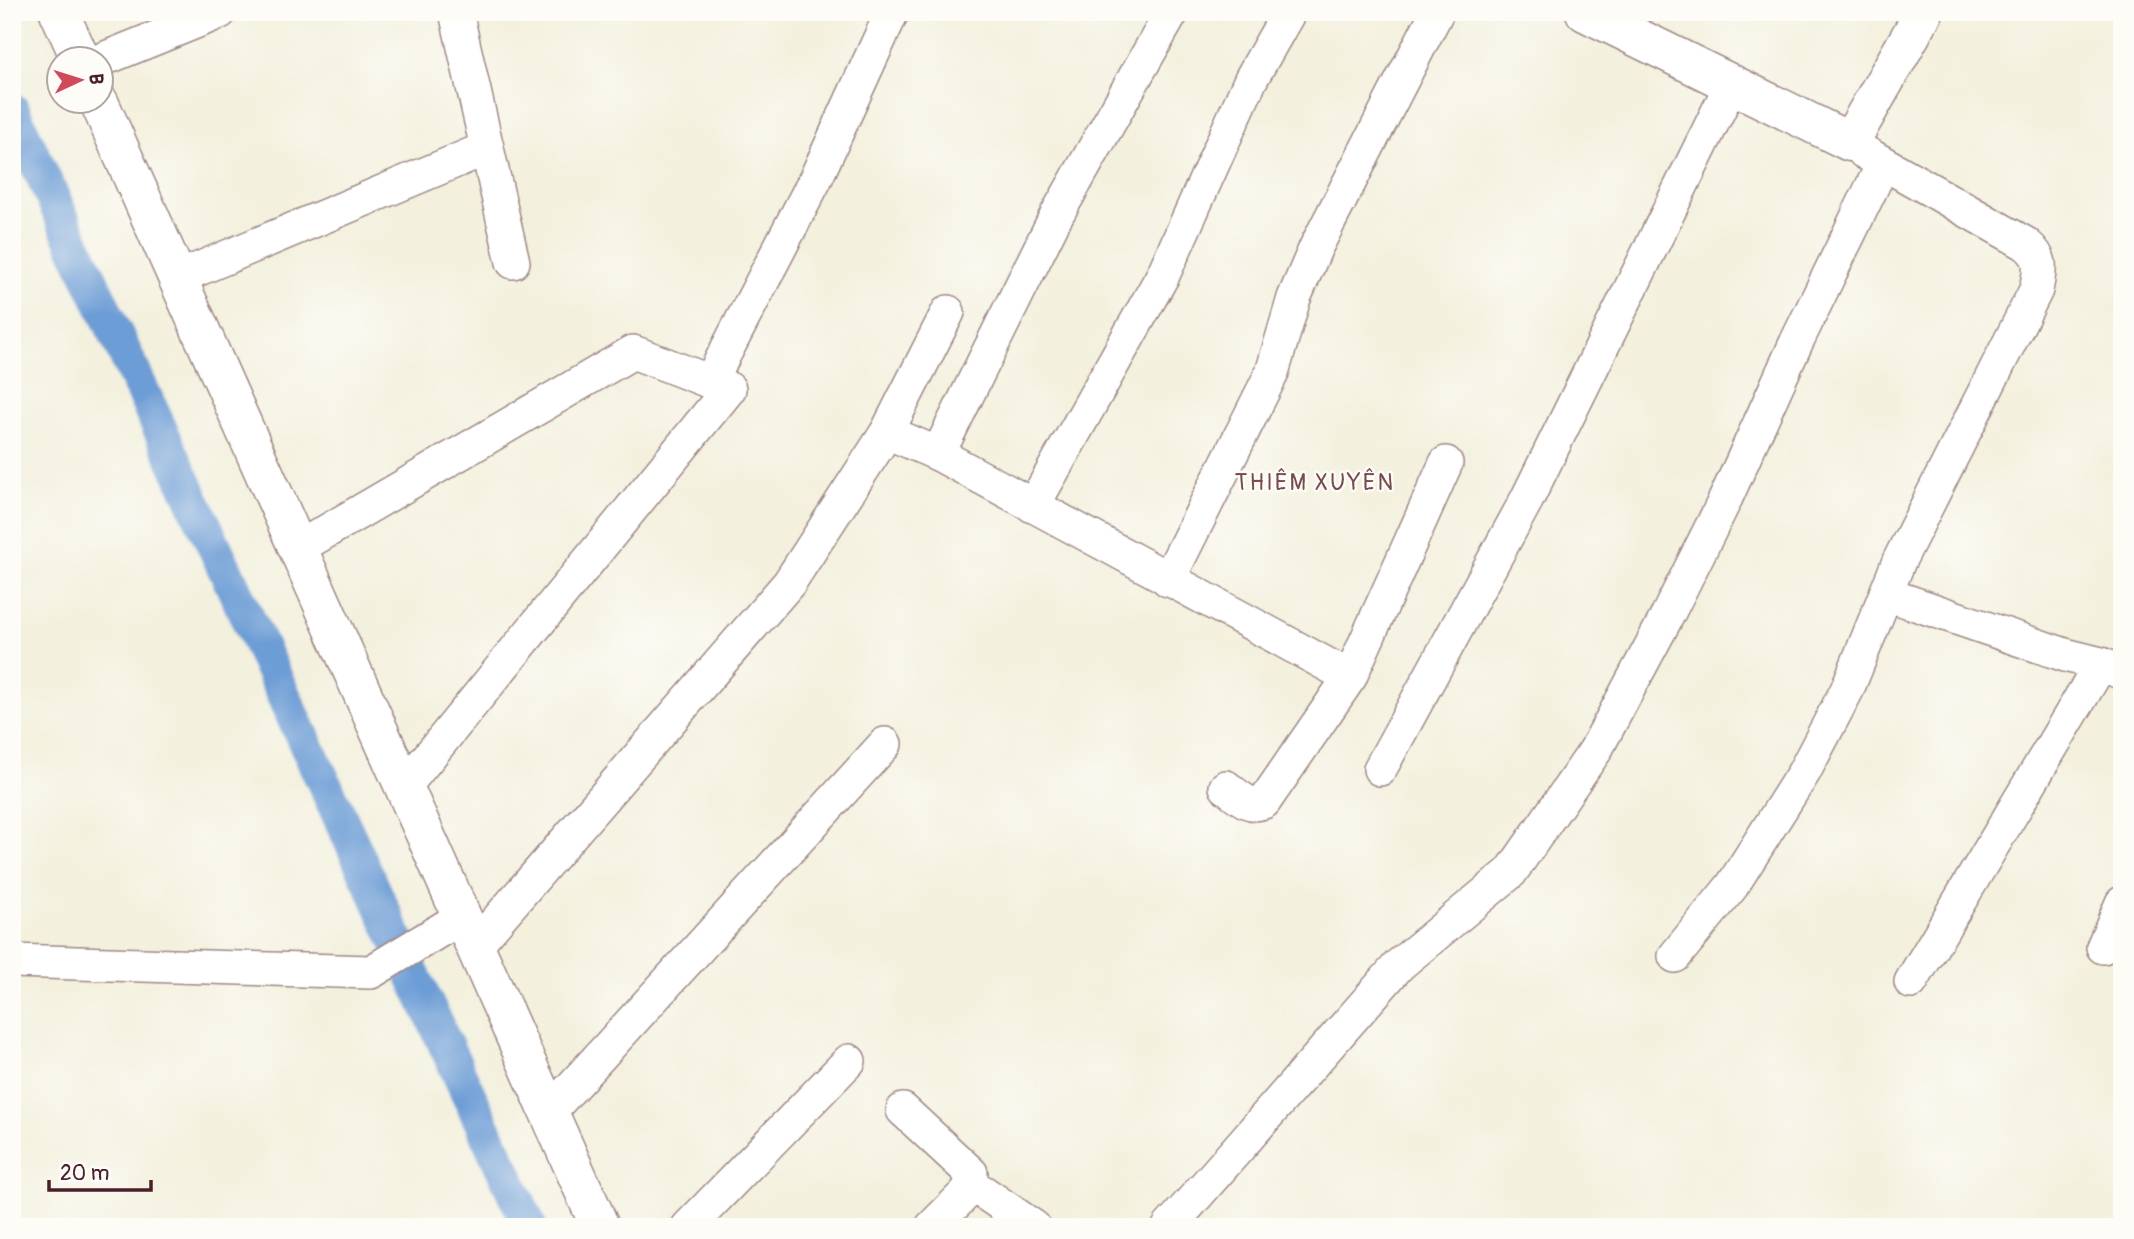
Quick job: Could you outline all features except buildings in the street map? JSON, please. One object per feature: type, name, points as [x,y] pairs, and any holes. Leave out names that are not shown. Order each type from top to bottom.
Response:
[{"type":"street","points":[[60,12],[74,46]]},
{"type":"street","points":[[116,54],[220,12]]},
{"type":"street","points":[[456,12],[513,262]]},
{"type":"street","points":[[710,382],[815,180],[892,12]]},
{"type":"street","points":[[938,454],[1056,216],[1172,12]]},
{"type":"street","points":[[1033,506],[1163,275],[1251,79],[1289,12]]},
{"type":"street","points":[[1168,580],[1272,373],[1294,298],[1315,247],[1437,12]]},
{"type":"street","points":[[1585,12],[1850,142],[1883,164],[2026,244],[2037,254],[2040,269],[2036,290],[1899,561],[1847,690],[1804,772],[1732,886],[1675,956]]},
{"type":"street","points":[[1850,142],[1924,12]]},
{"type":"street","points":[[1380,769],[1527,499],[1731,85]]},
{"type":"street","points":[[105,116],[600,1227]]},
{"type":"street","points":[[177,278],[487,148]]},
{"type":"street","points":[[1169,1227],[1399,965],[1511,872],[1595,751],[1724,502],[1796,343],[1883,164]]},
{"type":"street","points":[[12,961],[371,972],[466,928],[789,583],[887,432],[948,312]]},
{"type":"street","points":[[298,548],[632,352],[729,389],[404,787]]},
{"type":"street","points":[[887,432],[938,454],[1350,677]]},
{"type":"street","points":[[1226,787],[1250,804],[1264,802],[1350,677],[1446,463]]},
{"type":"street","points":[[1886,594],[2112,669],[1911,982]]},
{"type":"street","points":[[549,1112],[885,744]]},
{"type":"street","points":[[2103,947],[2122,903]]},
{"type":"street","points":[[688,1227],[849,1061]]},
{"type":"street","points":[[903,1110],[971,1173],[970,1189],[932,1227]]},
{"type":"street","points":[[983,1192],[1034,1227]]},
{"type":"waterway","points":[[12,110],[530,1227]]},
{"type":"district","name":"THIÊM XUYÊN","points":[[1315,482]]}]
